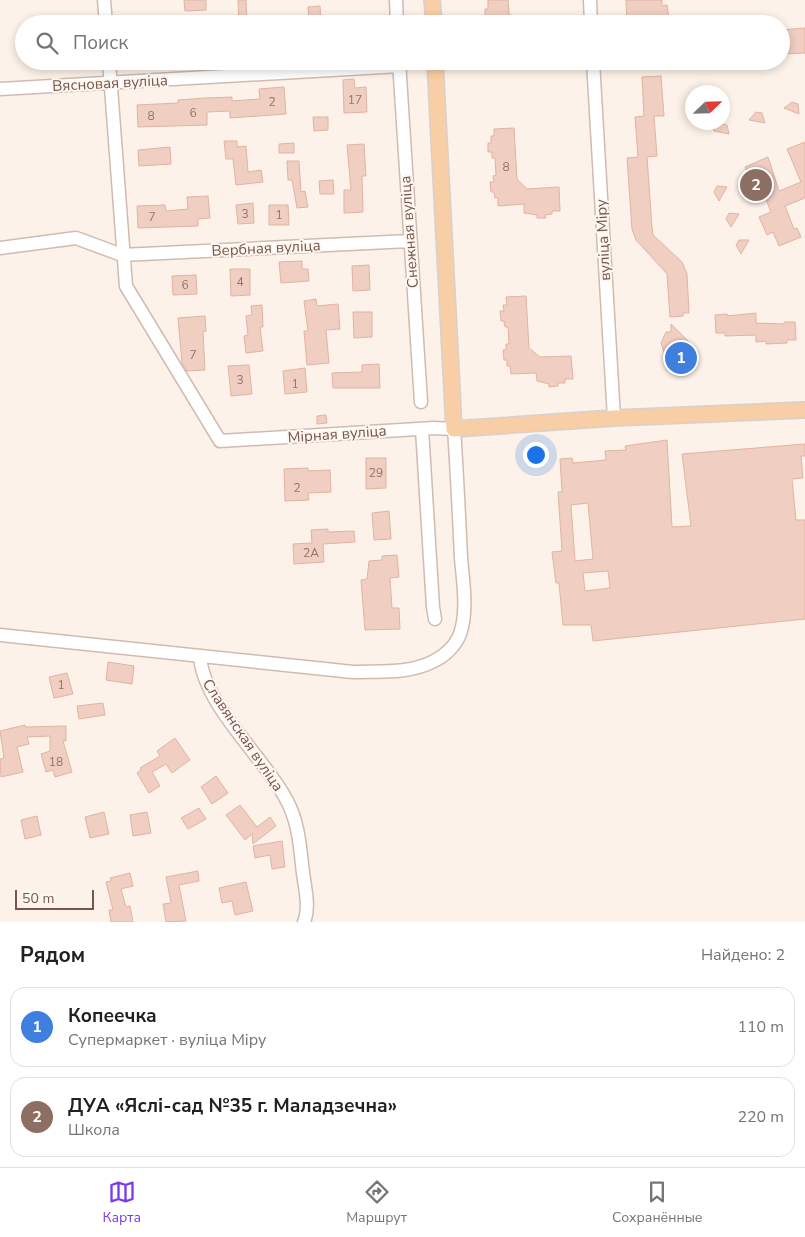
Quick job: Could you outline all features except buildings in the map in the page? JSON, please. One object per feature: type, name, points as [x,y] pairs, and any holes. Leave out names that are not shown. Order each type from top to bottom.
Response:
[{"type":"main road","points":[[432,0],[433,15]]},
{"type":"main road","points":[[436,70],[454,430],[614,418],[805,410]]},
{"type":"street","points":[[104,0],[105,15]]},
{"type":"street","points":[[396,0],[397,15]]},
{"type":"street","points":[[590,0],[591,15]]},
{"type":"street","points":[[0,248],[76,238],[122,255],[110,70]]},
{"type":"street","name":"Вясновая вуліца","points":[[0,89],[309,70]]},
{"type":"street","name":"Снежная вуліца","points":[[400,70],[421,402]]},
{"type":"street","name":"вуліца Міру","points":[[595,70],[614,418]]},
{"type":"street","name":"Вербная вуліца","points":[[122,255],[410,241]]},
{"type":"street","name":"Мірная вуліца","points":[[122,255],[126,286],[220,441],[422,429],[454,430]]},
{"type":"street","points":[[422,429],[433,607],[436,619]]},
{"type":"street","points":[[0,634],[353,672],[416,669],[436,660],[451,648],[460,634],[463,601],[454,430]]},
{"type":"street","name":"Славянская вуліца","points":[[200,657],[202,673],[214,696],[287,799],[295,820],[307,904],[305,922]]},
{"type":"place","name":"ДУА «Яслі-сад №35 г. Маладзечна»","points":[[756,185]]},
{"type":"place","name":"Копеечка","points":[[681,358]]}]
